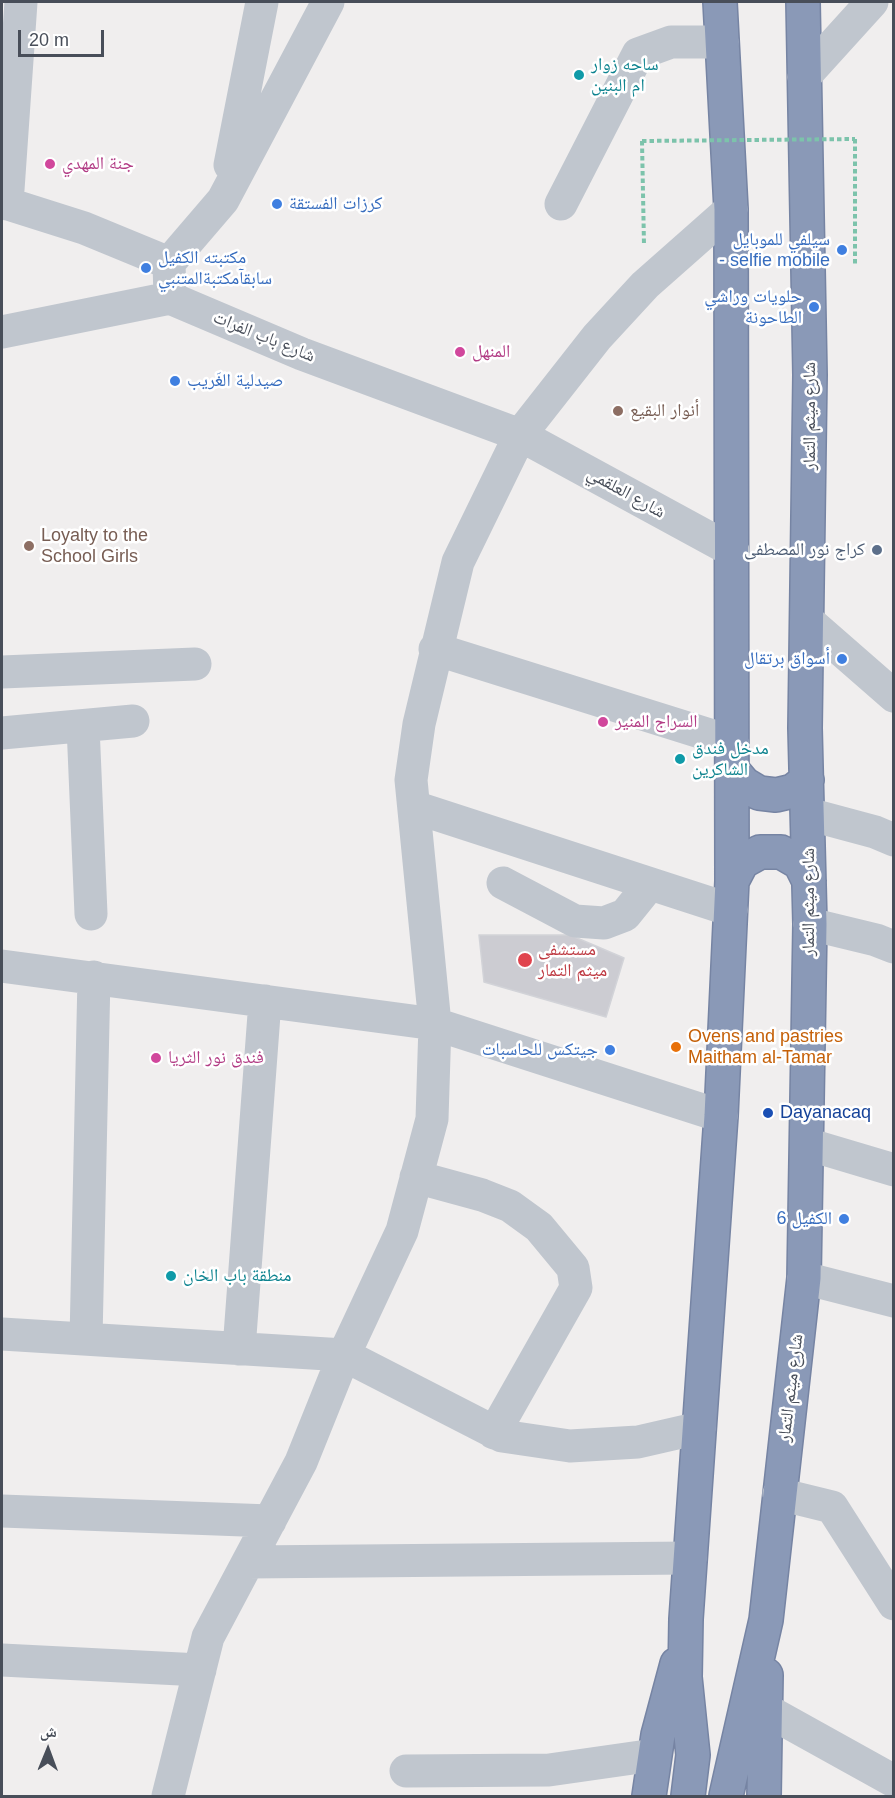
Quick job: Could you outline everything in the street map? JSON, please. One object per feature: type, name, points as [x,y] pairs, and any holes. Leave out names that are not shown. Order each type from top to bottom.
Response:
[{"type":"highway","points":[[688,1797],[693,1755],[685,1677],[686,1619],[721,1116],[731,895],[733,756],[731,209],[720,2]]},
{"type":"highway","name":"شارع ميثم التمار","points":[[726,1797],[766,1620],[804,1278],[810,924],[805,728],[810,375],[803,2]]},
{"type":"highway","points":[[733,756],[744,784],[759,793],[776,795],[793,791],[807,780]]},
{"type":"highway","points":[[731,895],[742,862],[760,852],[781,852],[800,863],[809,881]]},
{"type":"highway","points":[[649,1797],[654,1755],[686,1619]]},
{"type":"highway","points":[[764,1797],[766,1620]]},
{"type":"street","points":[[21,2],[4,203],[84,228],[169,263]]},
{"type":"street","points":[[223,200],[262,2]]},
{"type":"street","points":[[2,332],[171,298],[169,263],[223,200],[328,2]]},
{"type":"street","points":[[804,77],[872,2]]},
{"type":"street","points":[[561,204],[638,54],[671,42],[722,42]]},
{"type":"street","points":[[168,1797],[208,1637],[301,1462],[344,1355],[402,1231],[432,1119],[435,1024],[411,780],[419,723],[435,649],[458,562],[520,435],[597,337],[645,285],[731,209]]},
{"type":"street","name":"شارع باب الفرات","points":[[171,298],[302,354],[520,435]]},
{"type":"street","name":"شارع العلقمي","points":[[520,435],[732,551]]},
{"type":"street","points":[[808,621],[894,696]]},
{"type":"street","points":[[435,649],[733,756]]},
{"type":"street","points":[[2,672],[195,664]]},
{"type":"street","points":[[2,733],[132,721]]},
{"type":"street","points":[[83,726],[91,914]]},
{"type":"street","points":[[414,807],[650,884],[731,895]]},
{"type":"street","points":[[808,814],[875,832],[894,840]]},
{"type":"street","points":[[503,883],[575,921],[604,923],[625,915],[650,884]]},
{"type":"street","points":[[810,924],[894,947]]},
{"type":"street","points":[[2,966],[435,1024],[721,1116]]},
{"type":"street","points":[[86,1339],[94,977]]},
{"type":"street","points":[[239,1349],[265,1002]]},
{"type":"street","points":[[807,1144],[894,1170]]},
{"type":"street","points":[[416,1177],[482,1195],[510,1206],[539,1227],[573,1268],[576,1288],[494,1433]]},
{"type":"street","points":[[804,1278],[894,1301]]},
{"type":"street","points":[[2,1334],[344,1355],[494,1433],[570,1446],[638,1442],[699,1428]]},
{"type":"street","points":[[779,1494],[832,1507],[887,1595]]},
{"type":"street","points":[[2,1511],[270,1521]]},
{"type":"street","points":[[887,1595],[894,1557]]},
{"type":"street","points":[[248,1562],[690,1558]]},
{"type":"street","points":[[2,1660],[200,1670]]},
{"type":"street","points":[[766,1710],[894,1781]]},
{"type":"street","points":[[406,1771],[549,1770],[654,1755]]},
{"type":"path","points":[[644,236],[642,141],[855,139],[855,264]]},
{"type":"building","name":"مستشفى ميثم التمار","points":[[479,935],[570,935],[624,958],[606,1017],[484,982]]},
{"type":"place","name":"ساحه زوار ام البنين","points":[[579,75]]},
{"type":"place","name":"جنة المهدي","points":[[50,164]]},
{"type":"place","name":"كرزات الفستقة","points":[[277,204]]},
{"type":"place","name":"سيلفي للموبايل - selfie mobile","points":[[842,250]]},
{"type":"place","name":"مكتبته الكفيل سابقآمكتبةالمتنبي","points":[[146,268]]},
{"type":"place","name":"حلويات وراشي الطاحونة","points":[[814,307]]},
{"type":"place","name":"المنهل","points":[[460,352]]},
{"type":"place","name":"صيدلية الغَريب","points":[[175,381]]},
{"type":"place","name":"أنوار البقيع","points":[[618,411]]},
{"type":"place","name":"Loyalty to the School Girls","points":[[29,546]]},
{"type":"place","name":"كراج نور المصطفى","points":[[877,550]]},
{"type":"place","name":"أسواق برتقال","points":[[842,659]]},
{"type":"place","name":"السراج المنير","points":[[603,722]]},
{"type":"place","name":"مدخل فندق الشاكرين","points":[[680,759]]},
{"type":"place","name":"مستشفى ميثم التمار","points":[[525,960]]},
{"type":"place","name":"Ovens and pastries Maitham al-Tamar","points":[[676,1047]]},
{"type":"place","name":"جيتكس للحاسبات","points":[[610,1050]]},
{"type":"place","name":"فندق نور الثريا","points":[[156,1058]]},
{"type":"place","name":"Dayanacaq","points":[[768,1113]]},
{"type":"place","name":"الكفيل 6","points":[[844,1219]]},
{"type":"place","name":"منطقة باب الخان","points":[[171,1276]]}]
